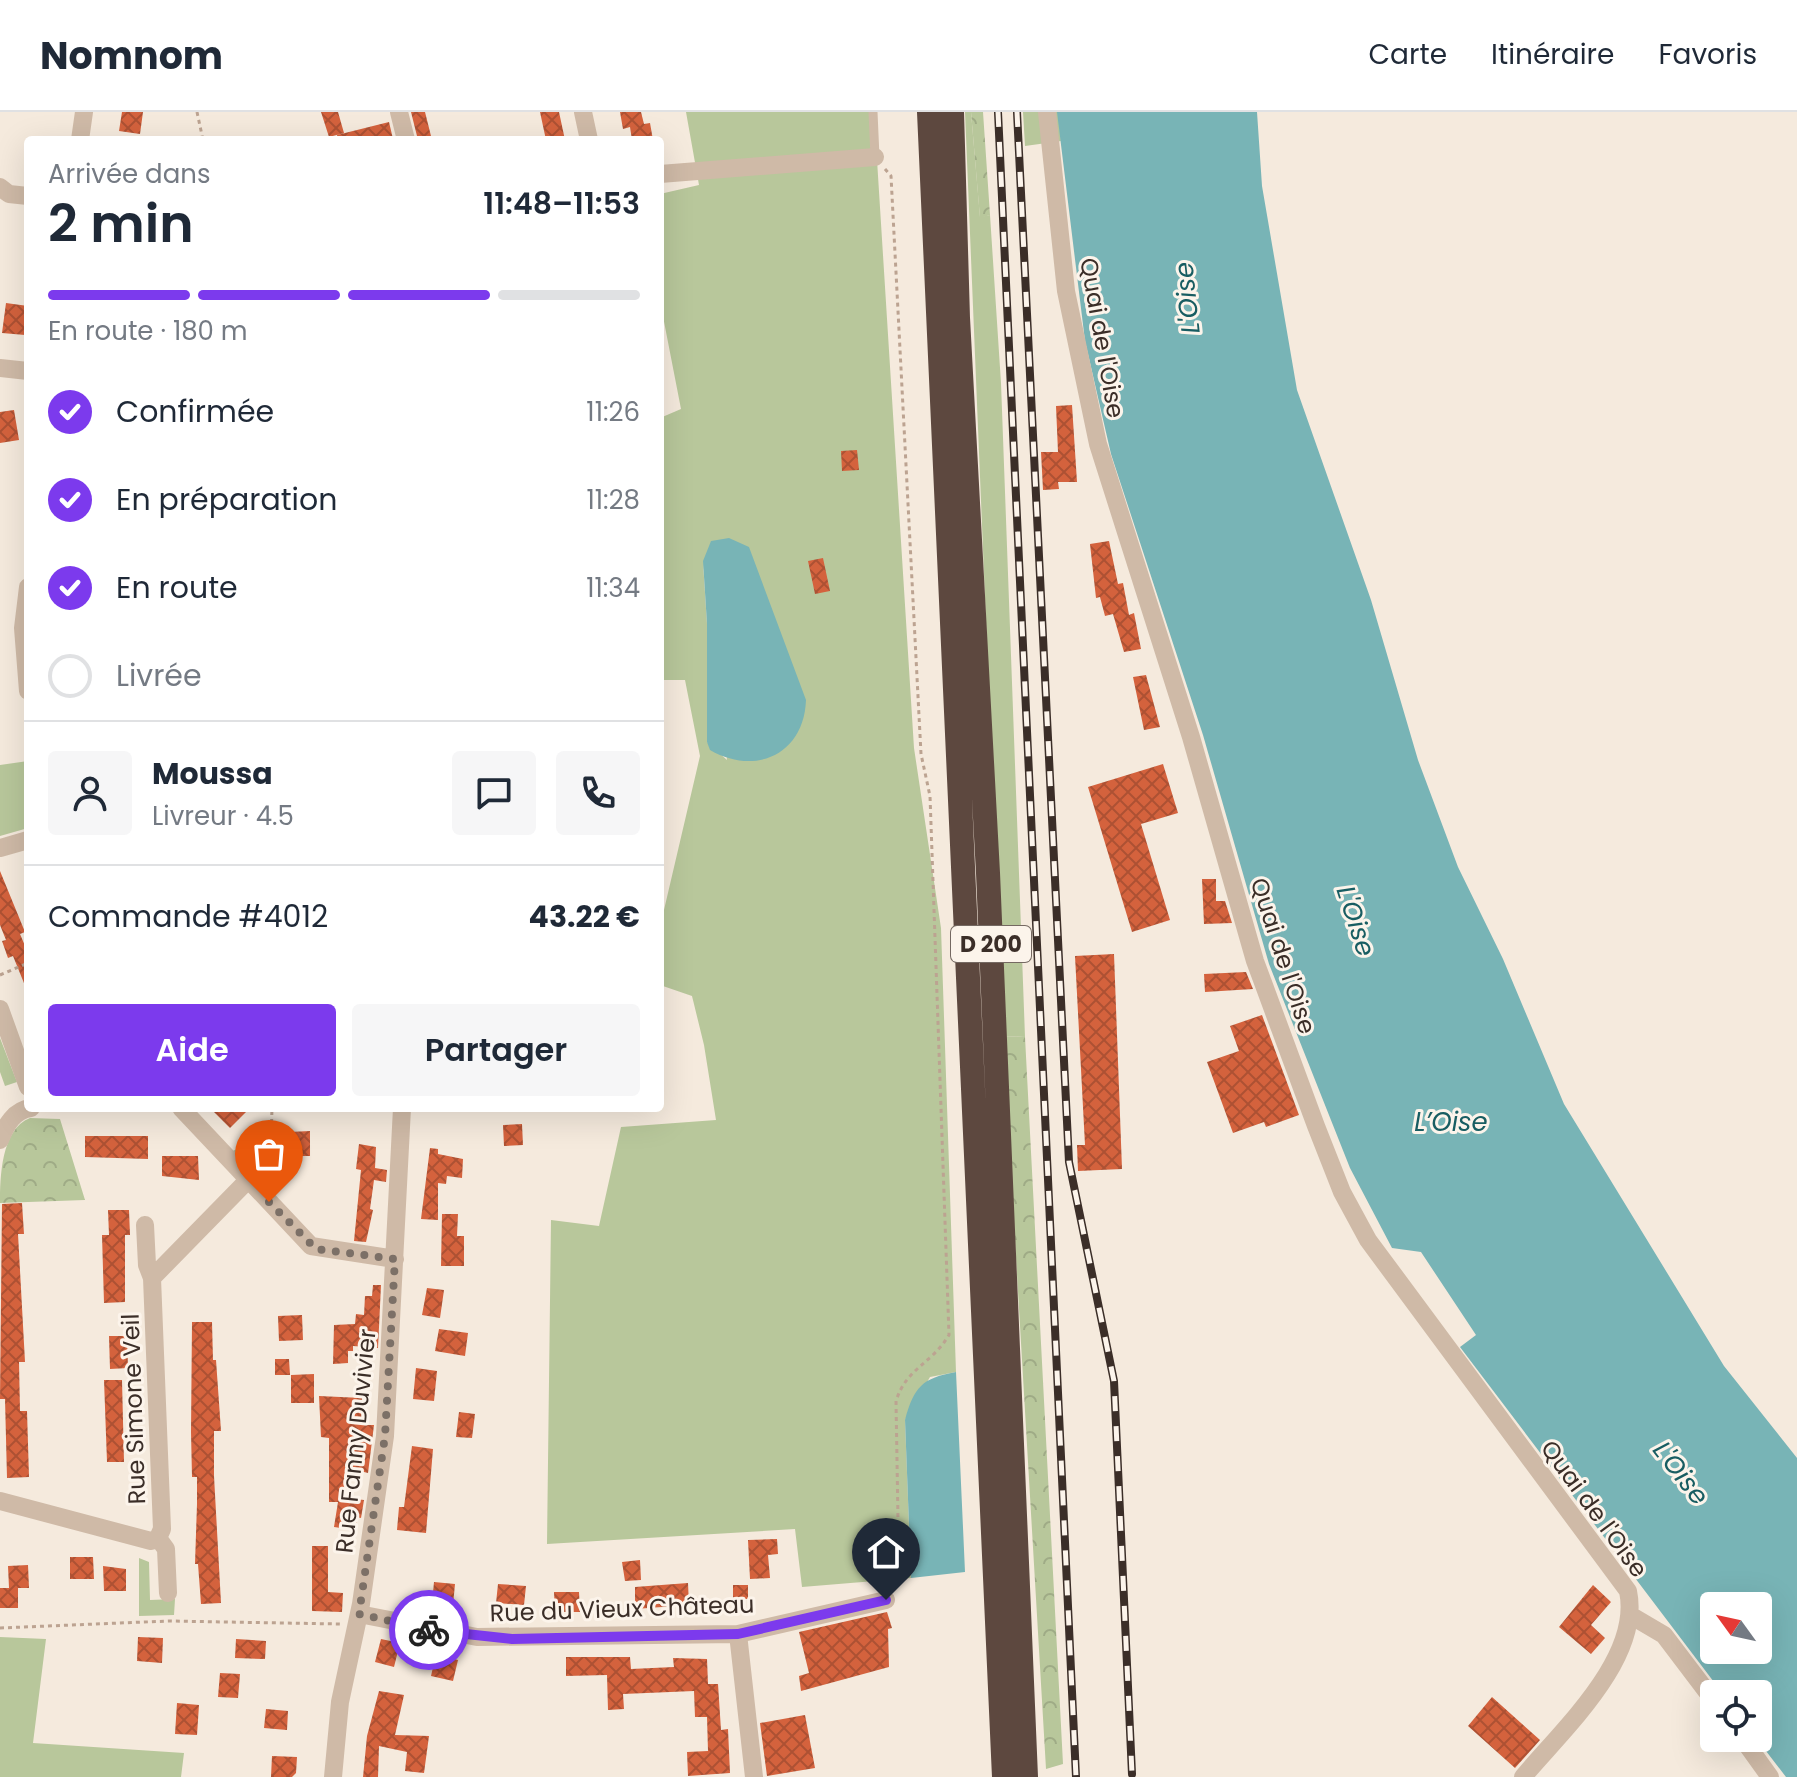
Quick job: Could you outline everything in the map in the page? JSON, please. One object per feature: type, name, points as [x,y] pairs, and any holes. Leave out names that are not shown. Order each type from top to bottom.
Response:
[{"type":"highway","name":"D 200","points":[[929,112],[1004,1777]]},
{"type":"highway","name":"D 200","points":[[952,112],[958,318],[988,873],[1026,1777]]},
{"type":"street","points":[[81,136],[84,112]]},
{"type":"street","points":[[399,112],[405,136]]},
{"type":"street","points":[[583,112],[588,136]]},
{"type":"street","name":"Quai de l'Oise","points":[[1047,112],[1066,291],[1098,444],[1195,750],[1255,961],[1342,1192],[1368,1240],[1628,1591],[1630,1615],[1664,1635],[1700,1683]]},
{"type":"street","points":[[664,174],[875,157]]},
{"type":"street","points":[[0,187],[9,194],[24,196]]},
{"type":"street","points":[[0,368],[24,371]]},
{"type":"street","points":[[24,620],[24,641]]},
{"type":"street","points":[[0,848],[24,841]]},
{"type":"street","points":[[0,1009],[24,1076]]},
{"type":"street","points":[[2,1123],[24,1109]]},
{"type":"street","points":[[185,1112],[316,1249],[395,1259]]},
{"type":"street","name":"Rue Fanny Duvivier","points":[[333,1777],[340,1702],[358,1619],[385,1436],[402,1112]]},
{"type":"street","points":[[152,1278],[248,1180]]},
{"type":"street","name":"Rue Simone Veil","points":[[0,1501],[151,1541],[158,1538],[162,1529],[152,1278],[147,1265],[145,1225]]},
{"type":"street","name":"Rue Simone Veil","points":[[158,1538],[166,1549],[168,1593]]},
{"type":"street","name":"Rue du Vieux Château","points":[[358,1619],[477,1637],[738,1634],[886,1600]]},
{"type":"street","points":[[1523,1777],[1605,1676],[1622,1645],[1630,1615]]},
{"type":"street","points":[[738,1634],[754,1777]]},
{"type":"street","points":[[1752,1752],[1770,1777]]},
{"type":"lane","points":[[873,112],[875,157]]},
{"type":"path","points":[[197,112],[202,136]]},
{"type":"path","points":[[875,157],[891,176],[921,754],[930,796],[949,1335],[938,1354],[903,1380],[896,1401],[899,1579],[886,1600]]},
{"type":"path","points":[[0,975],[24,965]]},
{"type":"path","points":[[269,1202],[272,1112]]},
{"type":"path","points":[[0,1628],[169,1621],[358,1619]]},
{"type":"green space","points":[[686,112],[874,112],[914,748],[941,928],[956,1372],[930,1377],[905,1420],[911,1578],[802,1587],[795,1529],[547,1544],[551,1220],[599,1226],[621,1127],[716,1120],[704,1045],[692,996],[664,986],[664,910],[700,756],[685,680],[664,680],[664,416],[681,409],[664,322],[664,193],[699,185]],"holes":[[[703,562],[727,760],[707,742],[707,624]]]},
{"type":"green space","points":[[965,112],[971,112],[980,217],[990,215],[1001,383],[1025,1037],[1003,1036]]},
{"type":"green space","points":[[971,112],[983,112],[990,215],[980,218]]},
{"type":"green space","points":[[1023,112],[1058,112],[1061,141],[1025,146]]},
{"type":"green space","points":[[24,762],[24,829],[0,836],[0,765]]},
{"type":"green space","points":[[1003,1036],[1025,1037],[1063,1764],[1046,1769]]},
{"type":"green space","points":[[0,1038],[17,1082],[5,1086],[0,1072]]},
{"type":"green space","points":[[30,1118],[60,1119],[85,1200],[0,1203],[2,1168],[8,1143],[20,1124]]},
{"type":"green space","points":[[265,1133],[264,1183],[233,1151]]},
{"type":"green space","points":[[139,1558],[149,1562],[150,1600],[175,1599],[174,1615],[139,1616]]},
{"type":"green space","points":[[0,1637],[46,1639],[33,1743],[184,1753],[181,1777],[0,1777]]},
{"type":"water","name":"L’Oise","points":[[1057,112],[1257,112],[1262,186],[1297,390],[1371,600],[1418,760],[1458,867],[1503,959],[1564,1104],[1724,1366],[1797,1458],[1797,1777],[1786,1777],[1767,1752],[1772,1752],[1772,1680],[1712,1680],[1700,1664],[1772,1664],[1772,1592],[1700,1592],[1700,1664],[1460,1347],[1476,1335],[1421,1252],[1392,1248],[1350,1168],[1269,964],[1203,735],[1111,454],[1085,341]]},
{"type":"water","points":[[729,538],[749,547],[806,700],[803,719],[787,747],[760,760],[727,758],[710,750],[707,742],[707,624],[703,561],[711,541]]},
{"type":"water","points":[[956,1372],[965,1572],[911,1578],[905,1420],[912,1399],[921,1386],[935,1377]]},
{"type":"building","points":[[122,112],[143,112],[140,134],[119,131]]},
{"type":"building","points":[[321,112],[338,112],[344,133],[329,136]]},
{"type":"building","points":[[411,112],[425,112],[431,136],[417,136]]},
{"type":"building","points":[[540,112],[559,112],[564,136],[545,136]]},
{"type":"building","points":[[620,112],[641,112],[644,124],[650,123],[652,136],[631,136],[630,127],[623,129]]},
{"type":"building","points":[[389,122],[392,136],[337,136]]},
{"type":"building","points":[[6,303],[24,305],[24,335],[2,333]]},
{"type":"building","points":[[1072,405],[1077,482],[1058,482],[1059,489],[1043,490],[1041,452],[1058,452],[1056,406]]},
{"type":"building","points":[[14,410],[19,440],[0,443],[0,412]]},
{"type":"building","points":[[857,450],[859,470],[842,471],[841,451]]},
{"type":"building","points":[[1109,541],[1118,584],[1123,583],[1129,615],[1134,613],[1141,649],[1124,652],[1113,614],[1105,616],[1100,597],[1096,598],[1090,544]]},
{"type":"building","points":[[823,558],[830,591],[815,594],[808,561]]},
{"type":"building","points":[[1146,675],[1160,727],[1144,730],[1133,677]]},
{"type":"building","points":[[1163,764],[1178,813],[1141,824],[1170,920],[1132,932],[1088,787]]},
{"type":"building","points":[[0,871],[24,930],[20,934],[24,944],[24,983],[13,956],[8,958],[0,925]]},
{"type":"building","points":[[1202,879],[1216,879],[1216,901],[1225,901],[1232,923],[1204,924]]},
{"type":"building","points":[[1114,954],[1122,1169],[1078,1171],[1077,1145],[1085,1145],[1075,956]]},
{"type":"building","points":[[1246,972],[1253,989],[1205,992],[1204,974]]},
{"type":"building","points":[[1262,1015],[1299,1115],[1266,1127],[1264,1122],[1233,1133],[1207,1062],[1239,1051],[1230,1026]]},
{"type":"building","points":[[214,1112],[246,1112],[230,1128]]},
{"type":"building","points":[[522,1124],[523,1145],[504,1146],[503,1125]]},
{"type":"building","points":[[310,1131],[310,1156],[289,1156],[289,1132]]},
{"type":"building","points":[[85,1136],[148,1136],[148,1159],[85,1157]]},
{"type":"building","points":[[359,1144],[376,1147],[375,1168],[387,1170],[386,1182],[374,1180],[370,1209],[373,1210],[366,1242],[354,1241],[361,1170],[356,1169]]},
{"type":"building","points":[[430,1148],[438,1149],[438,1154],[463,1159],[462,1178],[447,1176],[446,1184],[438,1183],[438,1220],[421,1219]]},
{"type":"building","points":[[162,1156],[198,1156],[199,1180],[162,1176]]},
{"type":"building","points":[[22,1203],[24,1234],[18,1234],[25,1362],[19,1362],[20,1411],[27,1411],[29,1477],[7,1478],[5,1399],[0,1399],[2,1204]]},
{"type":"building","points":[[108,1210],[129,1210],[130,1235],[125,1235],[125,1302],[104,1303],[102,1235],[109,1235]]},
{"type":"building","points":[[442,1214],[458,1214],[457,1236],[464,1236],[464,1266],[441,1266]]},
{"type":"building","points":[[373,1285],[381,1285],[378,1348],[353,1346],[353,1351],[348,1351],[348,1363],[333,1364],[334,1325],[355,1324],[356,1314],[364,1315],[365,1296],[372,1296]]},
{"type":"building","points":[[427,1288],[444,1290],[440,1318],[422,1315]]},
{"type":"building","points":[[302,1315],[303,1340],[279,1341],[278,1316]]},
{"type":"building","points":[[192,1322],[212,1322],[213,1360],[216,1360],[221,1431],[214,1431],[214,1476],[221,1603],[201,1604],[198,1564],[195,1564],[197,1477],[192,1477]]},
{"type":"building","points":[[439,1329],[468,1333],[465,1356],[435,1351]]},
{"type":"building","points":[[109,1336],[127,1336],[128,1368],[110,1369]]},
{"type":"building","points":[[275,1359],[289,1359],[290,1375],[275,1375]]},
{"type":"building","points":[[416,1368],[437,1371],[434,1401],[413,1399]]},
{"type":"building","points":[[314,1374],[314,1403],[291,1403],[291,1375]]},
{"type":"building","points":[[104,1380],[122,1380],[124,1462],[107,1462]]},
{"type":"building","points":[[319,1396],[362,1398],[361,1425],[374,1425],[368,1473],[348,1468],[346,1498],[364,1500],[361,1518],[357,1517],[356,1526],[348,1525],[348,1529],[334,1527],[338,1502],[329,1502],[329,1438],[321,1437]]},
{"type":"building","points":[[459,1412],[475,1414],[472,1438],[456,1437]]},
{"type":"building","points":[[412,1446],[433,1449],[426,1533],[397,1530],[399,1507],[404,1507]]},
{"type":"building","points":[[777,1539],[778,1554],[768,1555],[770,1578],[750,1579],[748,1540]]},
{"type":"building","points":[[312,1546],[328,1546],[328,1592],[343,1593],[342,1612],[312,1611]]},
{"type":"building","points":[[70,1557],[93,1557],[94,1579],[70,1579]]},
{"type":"building","points":[[640,1560],[641,1580],[625,1581],[622,1562]]},
{"type":"building","points":[[28,1565],[29,1588],[18,1588],[18,1608],[0,1608],[0,1588],[9,1588],[8,1566]]},
{"type":"building","points":[[103,1566],[126,1569],[126,1591],[104,1591]]},
{"type":"building","points":[[434,1582],[455,1584],[453,1605],[432,1603]]},
{"type":"building","points":[[688,1583],[689,1605],[635,1609],[635,1587]]},
{"type":"building","points":[[498,1584],[526,1586],[524,1605],[496,1603]]},
{"type":"building","points":[[733,1585],[748,1585],[748,1599],[733,1599]]},
{"type":"building","points":[[1593,1585],[1611,1602],[1591,1625],[1605,1638],[1591,1654],[1559,1627]]},
{"type":"building","points":[[554,1592],[579,1592],[580,1612],[555,1612]]},
{"type":"building","points":[[887,1612],[892,1628],[888,1629],[889,1667],[801,1691],[799,1676],[809,1673],[799,1632]]},
{"type":"building","points":[[138,1637],[163,1638],[162,1663],[137,1661]]},
{"type":"building","points":[[236,1639],[266,1641],[265,1659],[235,1658]]},
{"type":"building","points":[[381,1639],[400,1643],[394,1667],[375,1662]]},
{"type":"building","points":[[436,1654],[458,1660],[453,1681],[431,1676]]},
{"type":"building","points":[[566,1657],[630,1657],[631,1669],[674,1667],[673,1658],[707,1659],[708,1684],[718,1684],[721,1730],[728,1729],[730,1773],[688,1776],[687,1752],[708,1751],[707,1717],[695,1717],[694,1691],[623,1694],[624,1709],[608,1710],[607,1675],[566,1676]]},
{"type":"building","points":[[220,1673],[240,1674],[238,1698],[218,1697]]},
{"type":"building","points":[[379,1691],[404,1695],[395,1735],[429,1736],[424,1773],[405,1771],[407,1752],[379,1746],[378,1777],[363,1777],[367,1736]]},
{"type":"building","points":[[1492,1697],[1540,1740],[1515,1768],[1468,1726]]},
{"type":"building","points":[[177,1703],[199,1705],[197,1735],[175,1734]]},
{"type":"building","points":[[266,1709],[288,1711],[287,1730],[264,1728]]},
{"type":"building","points":[[805,1715],[815,1768],[767,1776],[760,1723]]},
{"type":"building","points":[[272,1756],[297,1757],[296,1773],[292,1777],[271,1777]]},
{"type":"railway","points":[[998,112],[1076,1777]]},
{"type":"railway","points":[[1017,112],[1069,1162],[1114,1381],[1132,1774]]},
{"type":"way so far","points":[[269,1202],[316,1249],[395,1259],[385,1436],[359,1614],[429,1630]]},
{"type":"route","points":[[429,1630],[512,1639],[738,1634],[886,1600]]},
{"type":"water label","name":"L'Oise","points":[[1187,298]]},
{"type":"water label","name":"L'Oise","points":[[1356,921]]},
{"type":"water label","name":"L'Oise","points":[[1681,1473]]}]
